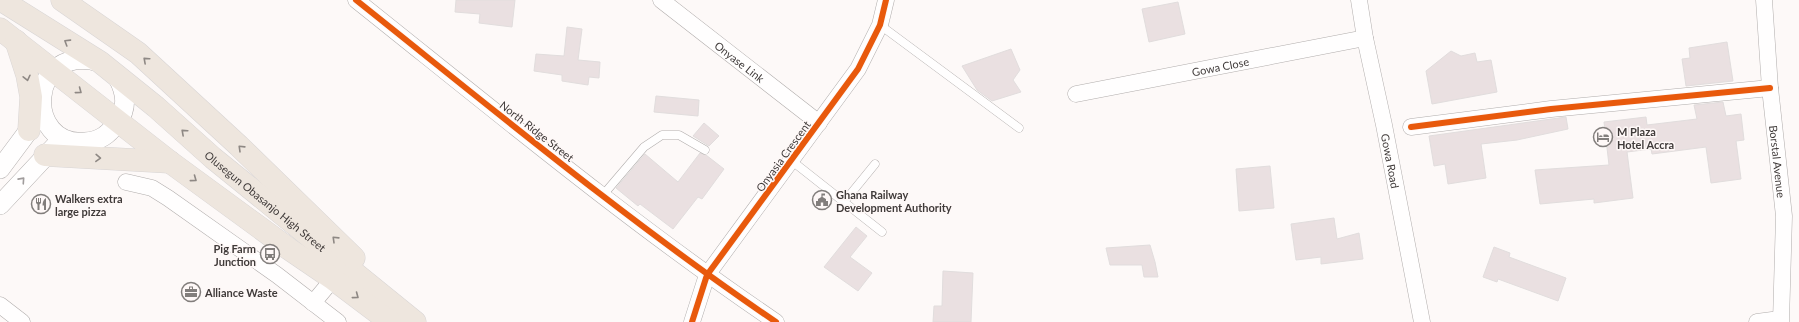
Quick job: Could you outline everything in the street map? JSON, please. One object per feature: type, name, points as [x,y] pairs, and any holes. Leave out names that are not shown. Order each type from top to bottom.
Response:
[{"type":"main road","name":"Olusegun Obasanjo High Street","points":[[1,0],[100,62],[156,107],[212,158],[415,322]]},
{"type":"main road","points":[[62,0],[138,53],[171,83],[352,256],[376,291]]},
{"type":"main road","name":"Olusegun Obasanjo High Street","points":[[8,35],[170,162],[282,245],[333,279],[390,322]]},
{"type":"main road","points":[[8,35],[27,75],[31,97],[29,130]]},
{"type":"main road","points":[[45,155],[170,162]]},
{"type":"street","name":"North Ridge Street","points":[[356,0],[603,196],[708,275],[776,322]]},
{"type":"street","name":"Onyase Link","points":[[661,0],[819,123]]},
{"type":"street","name":"Onyasia Crescent","points":[[692,322],[708,275],[858,69],[880,25],[886,0]]},
{"type":"street","name":"Gowa Road","points":[[1359,0],[1365,38],[1384,125],[1422,322]]},
{"type":"street","name":"Borstal Avenue","points":[[1764,0],[1770,88],[1784,216],[1780,321]]},
{"type":"street","name":"Gowa Close","points":[[1076,94],[1365,38]]},
{"type":"street","points":[[53,71],[63,64],[75,60],[88,59],[100,62]]},
{"type":"street","name":"Olusegun Obasanjo High Street","points":[[53,71],[45,82],[41,94],[41,107],[45,120],[53,131],[63,138],[79,143],[94,142],[109,135],[119,121],[123,114],[125,101],[124,89],[118,78]]},
{"type":"street","points":[[1412,127],[1551,109],[1770,88]]},
{"type":"street","points":[[0,169],[29,130],[41,107]]},
{"type":"street","points":[[0,205],[45,155],[63,138]]},
{"type":"street","points":[[126,182],[152,188],[168,198],[338,322]]},
{"type":"street","points":[[313,303],[333,279]]},
{"type":"street","points":[[0,305],[22,322]]},
{"type":"street","points":[[1757,322],[1780,321]]},
{"type":"lane","points":[[880,25],[1019,128]]},
{"type":"lane","points":[[603,196],[644,147],[662,135],[679,135],[704,150]]},
{"type":"lane","points":[[792,161],[882,232]]},
{"type":"lane","points":[[844,202],[875,164]]},
{"type":"building","points":[[456,0],[515,0],[512,27],[479,23],[480,14],[455,12]]},
{"type":"building","points":[[1178,2],[1185,34],[1149,42],[1142,9]]},
{"type":"building","points":[[567,27],[582,29],[578,60],[600,62],[599,78],[589,77],[588,85],[562,81],[562,75],[534,71],[536,54],[564,56]]},
{"type":"building","points":[[1727,42],[1733,81],[1686,86],[1682,59],[1690,58],[1689,48]]},
{"type":"building","points":[[1011,49],[1020,70],[1013,80],[1021,92],[992,101],[977,90],[962,66]]},
{"type":"building","points":[[1451,51],[1461,56],[1475,53],[1477,62],[1491,60],[1497,92],[1432,104],[1426,71]]},
{"type":"building","points":[[656,96],[699,100],[698,116],[654,112]]},
{"type":"building","points":[[1723,102],[1726,116],[1741,114],[1744,140],[1736,141],[1741,179],[1711,183],[1706,147],[1652,154],[1651,149],[1627,152],[1633,198],[1594,203],[1594,199],[1540,204],[1535,170],[1609,165],[1604,122],[1646,117],[1647,125],[1697,119],[1694,105]]},
{"type":"building","points":[[1566,117],[1568,129],[1517,140],[1481,144],[1486,178],[1448,184],[1445,164],[1434,166],[1429,136]]},
{"type":"building","points":[[704,123],[719,136],[709,146],[693,136]]},
{"type":"building","points":[[700,153],[706,155],[724,169],[702,199],[698,197],[673,229],[640,204],[638,206],[616,188],[645,154],[678,182]]},
{"type":"building","points":[[1270,166],[1274,208],[1239,211],[1236,169]]},
{"type":"building","points":[[1334,218],[1337,239],[1359,233],[1363,259],[1321,264],[1321,257],[1296,260],[1291,224]]},
{"type":"building","points":[[856,227],[867,236],[850,257],[872,273],[858,291],[824,267]]},
{"type":"building","points":[[1150,245],[1158,277],[1144,277],[1142,265],[1110,265],[1106,248]]},
{"type":"building","points":[[1494,247],[1510,253],[1509,257],[1566,278],[1558,301],[1498,279],[1497,282],[1483,277]]},
{"type":"building","points":[[943,271],[973,273],[971,322],[933,322],[934,306],[942,306]]},
{"type":"cycle path","points":[[356,0],[615,206],[776,322]]},
{"type":"cycle path","points":[[692,322],[707,275],[858,69],[880,25],[886,0]]},
{"type":"cycle path","points":[[1411,127],[1551,109],[1770,88]]},
{"type":"place","name":"M Plaza Hotel Accra","points":[[1603,137]]},
{"type":"place","name":"Ghana Railway Development Authority","points":[[822,200]]},
{"type":"place","name":"Walkers extra large pizza","points":[[41,204]]},
{"type":"place","name":"Pig Farm Junction","points":[[270,254]]},
{"type":"place","name":"Alliance Waste","points":[[191,292]]}]
